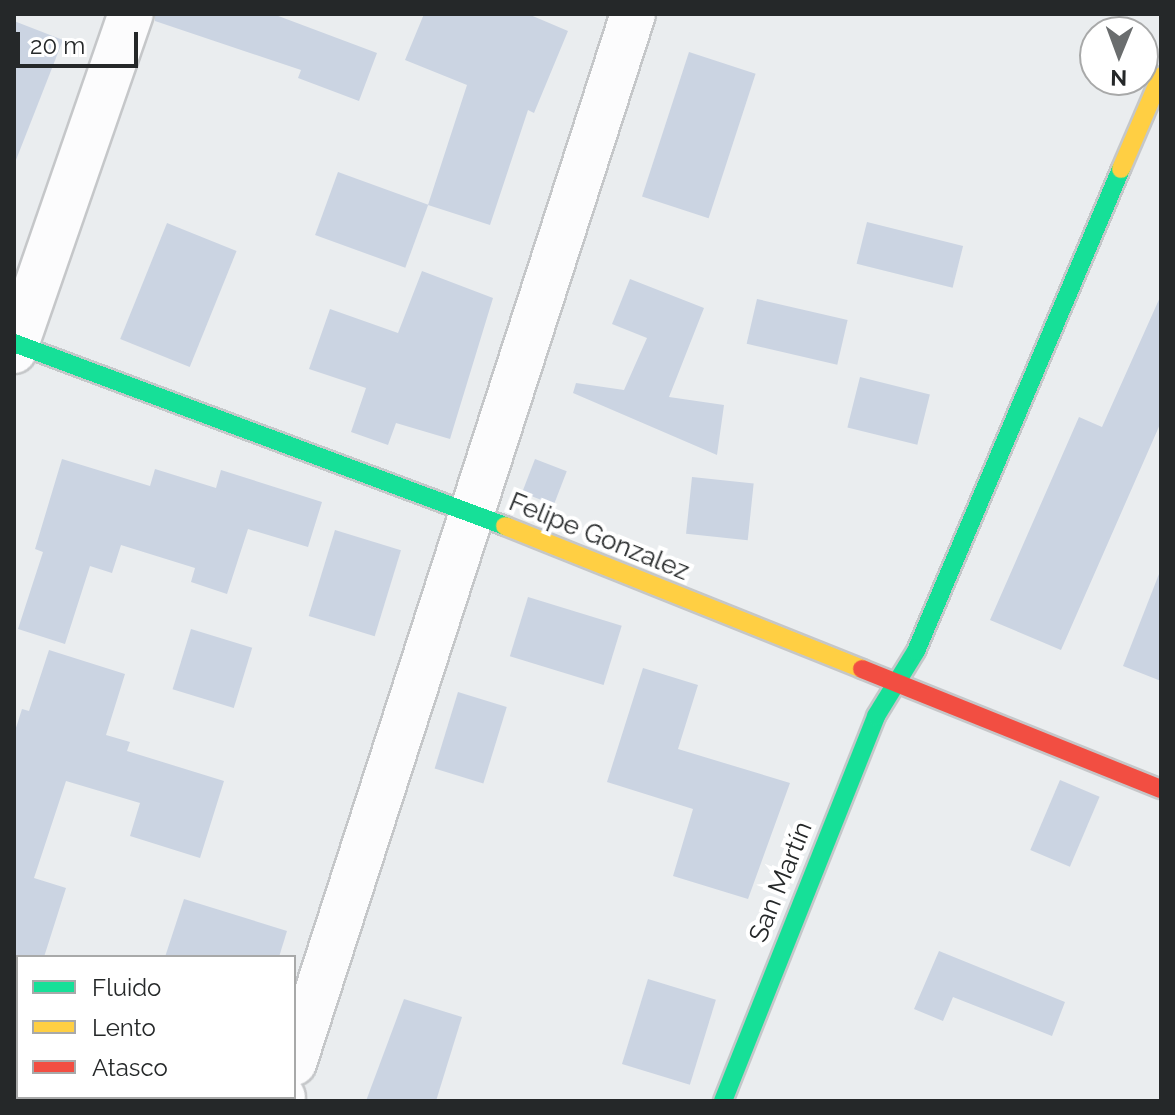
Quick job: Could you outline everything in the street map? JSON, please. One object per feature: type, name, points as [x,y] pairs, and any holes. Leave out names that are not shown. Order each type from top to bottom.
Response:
[{"type":"street","points":[[15,346],[131,14]]},
{"type":"street","points":[[296,1057],[468,511],[633,14]]},
{"type":"street","name":"San Martín","points":[[723,1101],[876,716],[916,651],[1161,76]]},
{"type":"street","name":"Felipe Gonzalez","points":[[15,346],[468,511],[895,686],[1161,789]]},
{"type":"building","points":[[155,14],[273,14],[377,53],[359,101],[298,78],[301,70],[155,21]]},
{"type":"building","points":[[424,14],[528,14],[568,31],[534,113],[528,110],[490,225],[428,205],[467,85],[405,60]]},
{"type":"building","points":[[14,21],[63,40],[16,160],[14,160]]},
{"type":"building","points":[[689,52],[756,74],[709,218],[642,197]]},
{"type":"building","points":[[338,172],[428,205],[405,268],[315,235]]},
{"type":"building","points":[[867,222],[963,246],[953,288],[857,264]]},
{"type":"building","points":[[167,223],[237,251],[190,367],[120,339]]},
{"type":"building","points":[[422,271],[493,298],[450,439],[396,423],[388,445],[351,432],[366,388],[309,369],[330,309],[398,333]]},
{"type":"building","points":[[630,279],[704,308],[669,397],[724,405],[717,455],[573,393],[576,383],[624,390],[647,338],[612,324]]},
{"type":"building","points":[[1161,295],[1161,422],[1061,650],[990,620],[1079,417],[1102,427]]},
{"type":"building","points":[[757,299],[848,320],[837,365],[747,344]]},
{"type":"building","points":[[860,377],[930,394],[917,445],[847,427]]},
{"type":"building","points":[[62,459],[150,486],[155,469],[216,488],[221,470],[322,502],[308,547],[248,529],[227,594],[191,582],[195,568],[121,545],[112,573],[90,566],[65,644],[18,629],[43,552],[35,549]]},
{"type":"building","points":[[535,459],[567,471],[554,505],[522,493]]},
{"type":"building","points":[[692,477],[754,483],[748,540],[686,534]]},
{"type":"building","points":[[335,530],[401,550],[375,636],[309,616]]},
{"type":"building","points":[[1161,575],[1161,681],[1123,666]]},
{"type":"building","points":[[528,597],[622,626],[604,685],[510,656]]},
{"type":"building","points":[[191,629],[252,648],[234,708],[173,689]]},
{"type":"building","points":[[49,650],[125,674],[106,735],[130,742],[127,751],[224,781],[200,858],[130,836],[140,803],[66,781],[34,878],[66,888],[45,955],[14,957],[14,734],[22,709],[29,711]]},
{"type":"building","points":[[643,668],[698,685],[678,749],[790,783],[748,899],[673,876],[693,809],[607,782]]},
{"type":"building","points":[[458,692],[507,707],[483,783],[435,769]]},
{"type":"building","points":[[1060,780],[1100,797],[1070,867],[1030,850]]},
{"type":"building","points":[[184,899],[287,931],[280,955],[166,955]]},
{"type":"building","points":[[939,951],[1065,1002],[1052,1036],[953,997],[943,1021],[914,1009]]},
{"type":"building","points":[[648,979],[716,1000],[690,1085],[622,1064]]},
{"type":"building","points":[[404,999],[462,1017],[436,1101],[366,1101]]},
{"type":"traffic: fast","points":[[723,1101],[876,716],[916,651],[1121,169]]},
{"type":"traffic: fast","points":[[14,343],[505,526]]},
{"type":"traffic: slow","points":[[1121,169],[1161,76]]},
{"type":"traffic: slow","points":[[505,526],[862,669]]},
{"type":"traffic: jam","points":[[862,669],[1161,789]]}]
